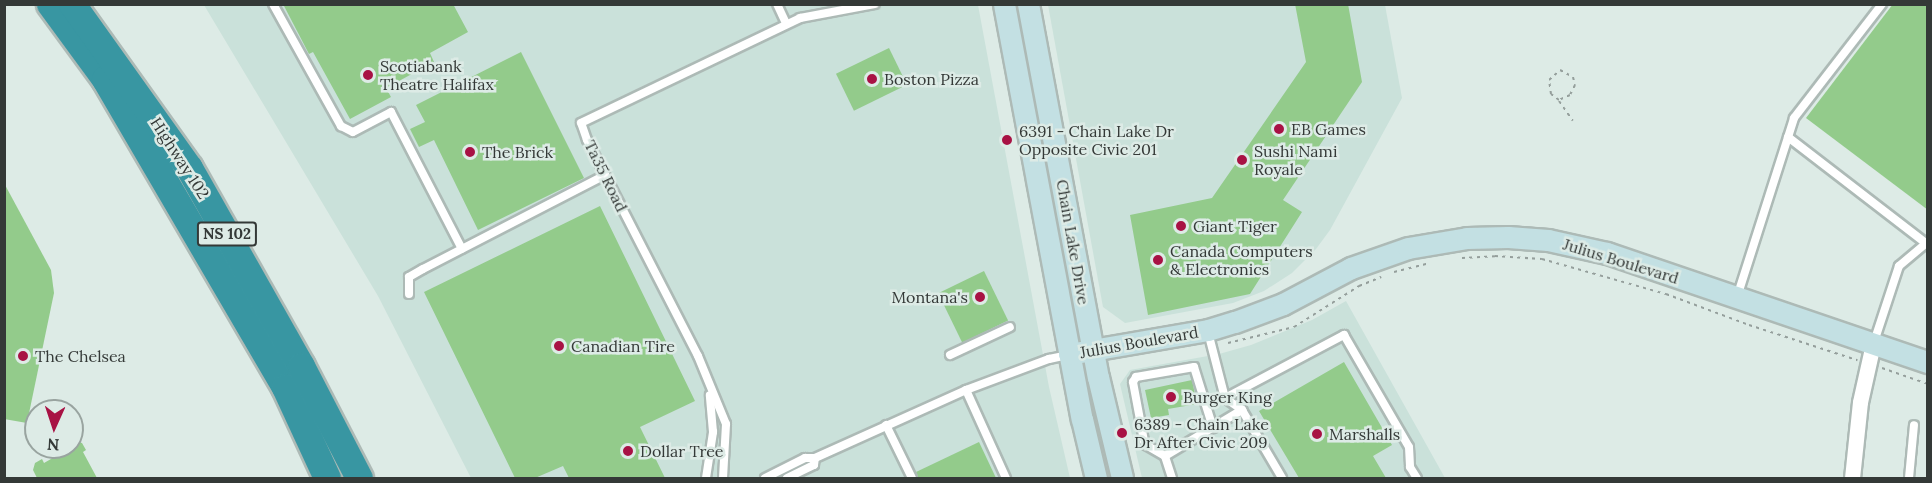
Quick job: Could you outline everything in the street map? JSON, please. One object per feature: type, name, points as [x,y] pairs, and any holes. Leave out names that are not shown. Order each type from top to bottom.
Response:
[{"type":"highway","name":"Highway 102","points":[[50,4],[111,89],[285,387],[327,478]]},
{"type":"highway","name":"Highway 102","points":[[72,4],[189,168],[301,366],[359,478]]},
{"type":"street","name":"Chain Lake Drive","points":[[1004,4],[1069,354],[1096,478]]},
{"type":"street","name":"Chain Lake Drive","points":[[1028,4],[1093,350],[1122,478]]},
{"type":"street","name":"Julius Boulevard","points":[[1069,354],[1210,338],[1370,260],[1428,244],[1467,238],[1528,238],[1587,248],[1737,298],[1871,353],[1928,362]]},
{"type":"street","points":[[1852,478],[1860,402],[1871,353]]},
{"type":"lane","points":[[273,4],[341,126],[353,132],[391,112],[462,249]]},
{"type":"lane","points":[[777,4],[786,23],[814,14],[875,4]]},
{"type":"lane","points":[[1737,298],[1794,118],[1882,4]]},
{"type":"lane","name":"Ta35 Road","points":[[723,478],[726,424],[686,332],[605,175],[581,123],[786,23]]},
{"type":"lane","points":[[1788,137],[1927,244],[1899,266],[1871,353]]},
{"type":"lane","points":[[409,294],[409,278],[605,175]]},
{"type":"lane","points":[[950,355],[1010,327]]},
{"type":"lane","points":[[1226,398],[1344,335],[1409,447],[1410,467],[1417,478]]},
{"type":"lane","points":[[1210,338],[1226,398],[1242,410],[1282,478]]},
{"type":"lane","points":[[765,478],[806,458],[815,458],[966,390],[1048,359],[1069,354]]},
{"type":"lane","points":[[1172,478],[1165,456],[1146,445],[1144,441],[1133,382],[1136,377],[1194,367],[1213,428]]},
{"type":"lane","name":"Ta35 Road","points":[[706,478],[713,432],[710,387]]},
{"type":"lane","points":[[966,390],[1006,478]]},
{"type":"lane","points":[[1165,456],[1242,410]]},
{"type":"lane","points":[[886,425],[912,478]]},
{"type":"lane","points":[[1909,478],[1914,425]]},
{"type":"lane","points":[[787,478],[814,465],[815,458]]},
{"type":"path","points":[[1559,100],[1570,94],[1575,85],[1573,77],[1560,70],[1549,80],[1551,94],[1559,100],[1573,121]]},
{"type":"path","points":[[1456,258],[1495,256],[1542,259],[1666,294],[1749,325],[1871,353],[1928,384]]},
{"type":"path","points":[[1210,338],[1294,327],[1316,316],[1359,286],[1436,261]]},
{"type":"shaded area","points":[[204,5],[978,5],[1049,387],[1070,478],[471,478],[378,296]]},
{"type":"shaded area","points":[[1048,5],[1385,5],[1402,98],[1330,230],[1316,249],[1292,273],[1264,291],[1233,303],[1125,323],[1103,307]]},
{"type":"shaded area","points":[[1346,301],[1445,478],[1142,478],[1120,384],[1130,370],[1219,354],[1251,345],[1312,320]]},
{"type":"building","name":"Scotiabank Theatre Halifax","points":[[283,4],[453,4],[468,32],[430,53],[434,62],[386,88],[391,97],[350,119],[313,52],[309,54]]},
{"type":"building","points":[[1295,4],[1348,4],[1362,82],[1283,200],[1302,212],[1250,294],[1148,315],[1130,215],[1212,198],[1306,62]]},
{"type":"building","points":[[1893,4],[1928,4],[1928,210],[1806,118]]},
{"type":"building","name":"Boston Pizza","points":[[889,48],[907,85],[854,111],[836,74]]},
{"type":"building","points":[[521,52],[584,178],[478,230],[434,140],[419,147],[410,129],[425,122],[416,105]]},
{"type":"building","name":"The Chelsea","points":[[4,183],[51,270],[54,293],[32,399],[24,399],[24,422],[4,419]]},
{"type":"building","name":"Canadian Tire","points":[[600,206],[695,401],[640,427],[665,478],[569,478],[563,466],[535,478],[515,478],[424,292]]},
{"type":"building","points":[[984,271],[1008,320],[962,343],[938,293]]},
{"type":"building","points":[[1344,362],[1392,445],[1373,456],[1386,478],[1299,478],[1259,411]]},
{"type":"building","name":"Burger King","points":[[1192,380],[1197,404],[1168,409],[1169,415],[1151,418],[1145,390]]},
{"type":"building","points":[[979,442],[996,478],[918,478],[916,472]]},
{"type":"building","points":[[84,454],[97,478],[37,478],[33,470],[35,463],[42,459],[44,463],[51,459],[84,459]]},
{"type":"place","name":"Scotiabank Theatre Halifax","points":[[368,75]]},
{"type":"place","name":"Boston Pizza","points":[[872,79]]},
{"type":"place","name":"EB Games","points":[[1279,129]]},
{"type":"place","name":"6391 - Chain Lake Dr Opposite Civic 201","points":[[1007,140]]},
{"type":"place","name":"The Brick","points":[[470,152]]},
{"type":"place","name":"Sushi Nami Royale","points":[[1242,160]]},
{"type":"place","name":"Giant Tiger","points":[[1181,226]]},
{"type":"place","name":"Canada Computers & Electronics","points":[[1158,260]]},
{"type":"place","name":"Montana's","points":[[980,297]]},
{"type":"place","name":"Canadian Tire","points":[[559,346]]},
{"type":"place","name":"The Chelsea","points":[[23,356]]},
{"type":"place","name":"Burger King","points":[[1171,397]]},
{"type":"place","name":"6389 - Chain Lake Dr After Civic 209","points":[[1122,433]]},
{"type":"place","name":"Marshalls","points":[[1317,434]]},
{"type":"place","name":"Dollar Tree","points":[[628,451]]}]
